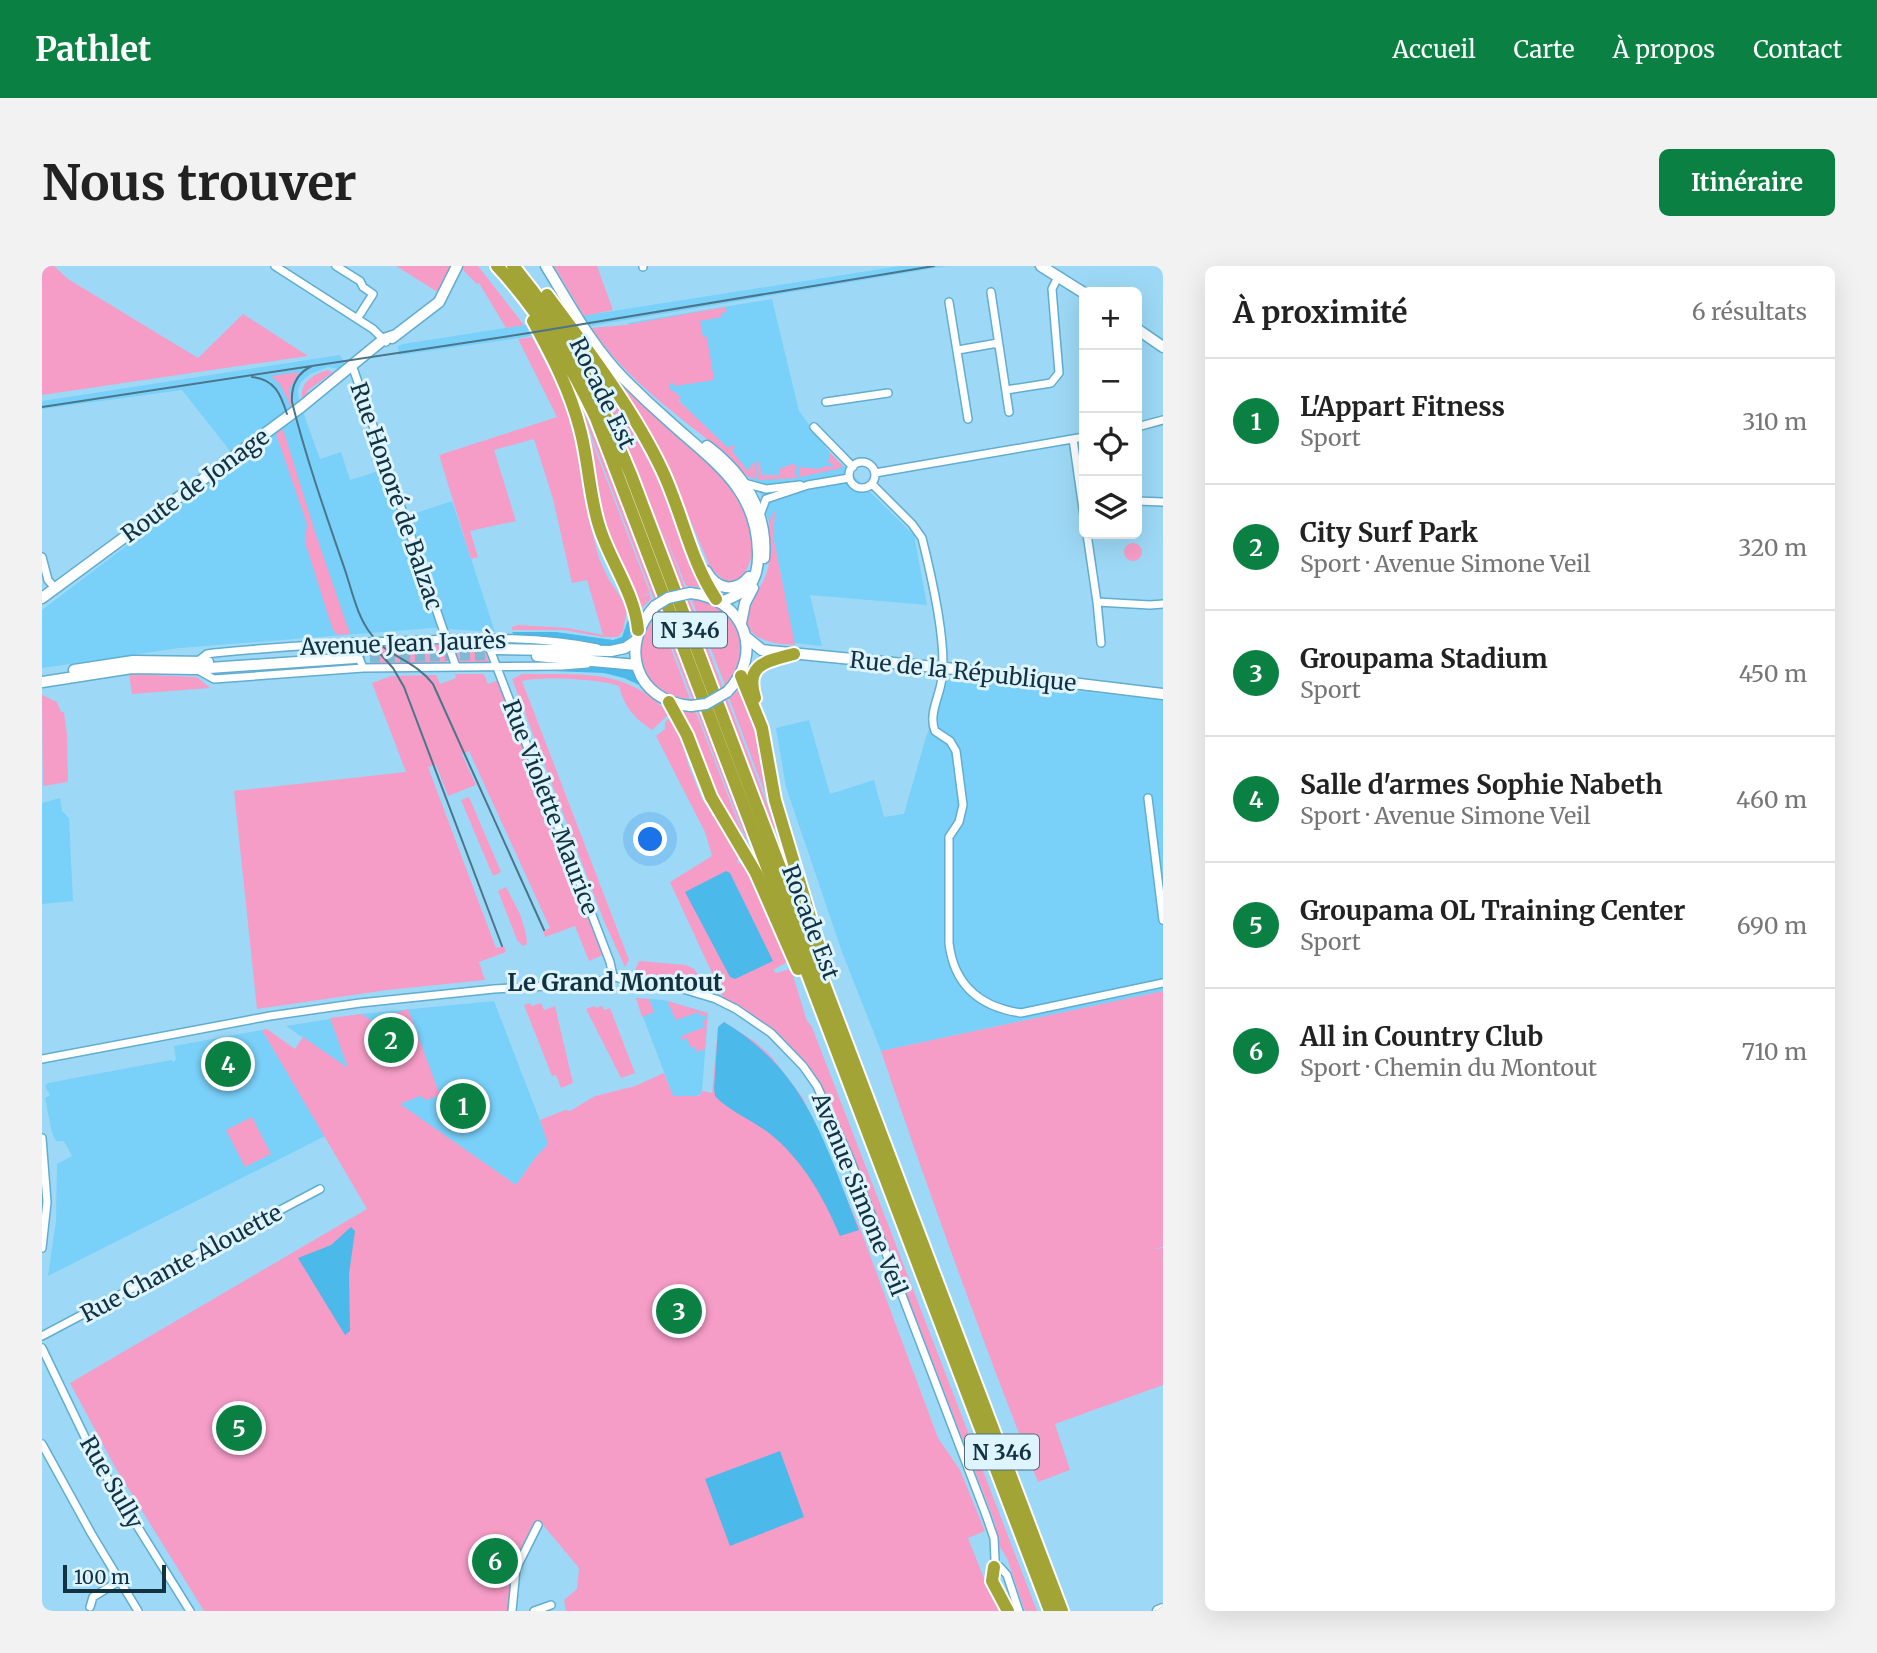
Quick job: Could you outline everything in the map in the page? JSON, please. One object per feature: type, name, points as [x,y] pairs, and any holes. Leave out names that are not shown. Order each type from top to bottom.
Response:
[{"type":"highway","name":"Rocade Est","points":[[497,266],[524,297],[560,349],[596,418],[1050,1611]]},
{"type":"highway","name":"Rocade Est","points":[[513,266],[570,344],[606,415],[1062,1611]]},
{"type":"highway","points":[[522,266],[547,296],[636,423],[663,471],[702,574],[718,600]]},
{"type":"highway","points":[[524,297],[525,310],[557,366],[570,398],[581,431],[596,517],[634,608],[637,635]]},
{"type":"highway","points":[[794,653],[765,662],[758,667],[751,683],[761,713],[775,800],[836,998],[834,1010]]},
{"type":"highway","points":[[742,674],[762,728]]},
{"type":"highway","points":[[670,702],[687,735],[711,797],[756,873],[807,988],[817,996]]},
{"type":"highway","points":[[997,1564],[992,1581],[1008,1611]]},
{"type":"highway","points":[[1044,1594],[1041,1603],[1044,1611]]},
{"type":"main road","name":"Route de Jonage","points":[[42,598],[439,302],[457,266]]},
{"type":"main road","points":[[546,266],[602,354],[625,380],[750,497],[758,558],[756,574],[741,595],[718,600]]},
{"type":"main road","points":[[1041,266],[1079,290]]},
{"type":"main road","points":[[1048,266],[1058,277]]},
{"type":"main road","points":[[1142,332],[1163,347]]},
{"type":"main road","points":[[655,407],[724,459],[744,483],[760,514],[765,543],[764,561],[759,578],[745,603],[741,623]]},
{"type":"main road","points":[[693,550],[715,583],[730,588],[743,584],[754,570],[758,558]]},
{"type":"main road","points":[[690,593],[718,600],[732,611],[741,623],[746,637],[746,660],[742,674],[727,692],[706,704],[691,706],[670,702],[649,687],[636,665],[637,635],[645,617],[655,606],[668,598],[690,593]]},
{"type":"main road","name":"Avenue Jean Jaurès","points":[[497,656],[611,651],[625,648],[637,635]]},
{"type":"main road","name":"Rue de la République","points":[[746,637],[762,650],[1163,693]]},
{"type":"main road","name":"Avenue Jean Jaurès","points":[[42,682],[132,668],[196,666],[354,651]]},
{"type":"main road","name":"Rue de la République","points":[[742,674],[758,660],[794,653]]},
{"type":"main road","name":"Avenue Jean Jaurès","points":[[497,656],[636,665]]},
{"type":"main road","name":"Avenue Jean Jaurès","points":[[42,675],[134,661],[196,666]]},
{"type":"main road","points":[[1158,1611],[1163,1609]]},
{"type":"street","points":[[275,266],[357,319],[385,341]]},
{"type":"street","points":[[336,266],[360,281],[363,287],[373,294],[357,319]]},
{"type":"street","points":[[287,274],[292,267]]},
{"type":"street","points":[[1006,390],[1051,383],[1059,373],[1052,289],[1058,277]]},
{"type":"street","points":[[990,292],[1009,412]]},
{"type":"street","points":[[950,302],[968,419]]},
{"type":"street","points":[[958,350],[998,343]]},
{"type":"street","name":"Rue Honoré de Balzac","points":[[351,368],[456,667]]},
{"type":"street","points":[[826,402],[888,393]]},
{"type":"street","points":[[1142,426],[1163,420]]},
{"type":"street","points":[[814,427],[853,467]]},
{"type":"street","points":[[875,474],[1079,437]]},
{"type":"street","points":[[1073,439],[1079,476]]},
{"type":"street","points":[[849,478],[857,487],[865,488],[872,484],[875,474],[871,466],[864,463],[853,467]]},
{"type":"street","points":[[849,478],[853,467]]},
{"type":"street","points":[[750,497],[849,478]]},
{"type":"street","points":[[872,484],[912,524],[922,538],[944,654],[932,718],[935,731],[950,741],[956,751],[963,805],[950,836],[949,850],[949,943],[951,959],[962,981],[976,996],[989,1004],[1002,1010],[1021,1013],[1163,984]]},
{"type":"street","points":[[750,497],[766,499],[808,485]]},
{"type":"street","points":[[760,514],[766,499]]},
{"type":"street","points":[[1142,501],[1163,502]]},
{"type":"street","points":[[1088,539],[1101,643]]},
{"type":"street","points":[[42,557],[48,580],[55,588]]},
{"type":"street","points":[[1097,602],[1163,604]]},
{"type":"street","name":"Avenue Jean Jaurès","points":[[497,656],[456,667],[363,668],[214,678],[196,666],[207,654],[214,653],[354,651],[446,639],[565,641],[611,651]]},
{"type":"street","name":"Rue Violette Maurice","points":[[486,639],[497,656],[607,952],[613,975]]},
{"type":"street","points":[[354,651],[363,668]]},
{"type":"street","points":[[1148,797],[1163,920]]},
{"type":"street","name":"Avenue Simone Veil","points":[[42,1059],[270,1016],[484,990],[596,983],[613,975],[630,982],[673,986],[697,992],[736,1009],[756,1021],[788,1048],[817,1086],[850,1159],[986,1515],[997,1564],[1007,1575],[1019,1611]]},
{"type":"street","points":[[42,1138],[47,1202],[42,1248]]},
{"type":"street","name":"Rue Chante Alouette","points":[[42,1336],[320,1189]]},
{"type":"street","name":"Rue Sully","points":[[42,1348],[95,1458],[190,1611]]},
{"type":"street","points":[[42,1444],[138,1611]]},
{"type":"street","points":[[512,1611],[516,1569],[538,1525]]},
{"type":"street","points":[[90,1607],[93,1597],[119,1581]]},
{"type":"street","points":[[534,1611],[551,1605]]},
{"type":"shaded area","points":[[42,266],[54,266],[68,279],[198,358],[243,314],[308,356],[42,395]]},
{"type":"shaded area","points":[[396,266],[451,266],[439,293]]},
{"type":"shaded area","points":[[463,266],[478,266],[524,325],[506,328],[479,283],[462,269]]},
{"type":"shaded area","points":[[554,266],[597,266],[613,310],[584,316]]},
{"type":"shaded area","points":[[900,266],[947,266],[506,340],[399,355],[398,346],[403,344]]},
{"type":"shaded area","points":[[772,299],[799,411],[830,453],[914,535],[927,605],[810,595],[822,646],[794,643],[773,536],[759,489],[671,391],[628,323]]},
{"type":"shaded area","points":[[725,307],[727,312],[721,313],[721,317],[700,321],[703,337],[707,337],[714,380],[675,386],[673,383],[669,384],[671,391],[682,396],[678,400],[728,448],[733,445],[735,447],[732,451],[748,471],[752,464],[757,462],[754,468],[757,472],[755,479],[740,470],[723,452],[635,379],[591,328],[625,325]]},
{"type":"shaded area","points":[[532,337],[563,396],[571,419],[579,449],[588,516],[599,558],[608,578],[630,612],[626,614],[623,631],[618,637],[564,630],[512,630],[512,627],[518,625],[568,628],[603,635],[587,580],[572,583],[553,499],[534,439],[494,450],[516,521],[470,531],[478,557],[471,559],[439,455],[557,417],[518,339]]},
{"type":"shaded area","points":[[340,355],[345,364],[338,369],[328,367],[310,374],[301,382],[298,390],[299,401],[320,459],[341,452],[350,480],[385,469],[401,518],[452,501],[495,632],[433,628],[180,648],[42,668],[42,610],[238,461],[182,390],[42,409],[42,401]]},
{"type":"shaded area","points":[[328,370],[336,374],[334,376],[332,373],[307,391],[309,395],[302,400],[303,388],[308,380]]},
{"type":"shaded area","points":[[299,372],[290,388],[291,407],[280,384],[271,376]]},
{"type":"shaded area","points":[[615,377],[698,449],[738,494],[749,518],[753,541],[750,563],[737,582],[725,581],[711,569],[676,487],[612,379]]},
{"type":"shaded area","points":[[602,383],[619,417],[604,383],[633,428],[666,490],[702,587],[686,586],[663,530],[776,828],[773,828],[646,496],[599,384]]},
{"type":"shaded area","points":[[580,403],[612,479],[749,839],[744,834]]},
{"type":"shaded area","points":[[579,408],[650,593],[642,596],[650,594],[651,599],[640,610],[604,521]]},
{"type":"shaded area","points":[[283,429],[350,634],[337,635],[332,628],[305,542],[307,524],[276,434]]},
{"type":"shaded area","points":[[830,453],[842,465],[841,468],[800,477],[799,467],[832,467],[833,464],[828,462]]},
{"type":"shaded area","points":[[759,461],[762,475],[780,475],[779,469],[793,464],[797,466],[794,475],[798,478],[757,480],[759,472],[756,468]]},
{"type":"shaded area","points":[[775,511],[773,536],[795,645],[775,643],[758,637],[748,624],[747,615],[751,603],[768,568],[769,523]]},
{"type":"shaded area","points":[[1133,543],[1139,546],[1142,552],[1139,558],[1133,561],[1127,558],[1124,552],[1127,546]]},
{"type":"shaded area","points":[[691,598],[707,601],[720,608],[737,630],[740,658],[735,672],[725,685]]},
{"type":"shaded area","points":[[657,611],[690,699],[660,689],[647,675],[643,666],[640,634]]},
{"type":"shaded area","points":[[632,616],[633,630],[628,640],[624,644],[608,647],[568,639],[515,636],[512,632],[556,632],[613,640],[622,637],[629,617]]},
{"type":"shaded area","points":[[456,642],[483,643],[488,662],[465,664],[459,661],[453,648]]},
{"type":"shaded area","points":[[442,643],[449,658],[445,664],[376,666],[362,644]]},
{"type":"shaded area","points":[[618,667],[631,670],[646,688],[604,673],[526,670],[526,668]]},
{"type":"shaded area","points":[[129,674],[197,677],[210,688],[132,694]]},
{"type":"shaded area","points":[[455,674],[484,674],[488,684],[499,680],[603,955],[589,961],[575,926],[545,937],[543,931],[550,928],[469,751],[462,754],[476,785],[448,796],[436,765],[428,767],[496,948],[504,946],[506,952],[479,962],[485,980],[387,990],[257,1009],[234,791],[406,772],[372,683],[391,676],[436,675],[440,684],[456,678]]},
{"type":"shaded area","points":[[522,674],[582,675],[619,681],[637,688],[669,714],[652,730],[631,712],[619,686],[570,679],[522,681],[629,960],[625,967],[604,921],[512,679]]},
{"type":"shaded area","points":[[948,678],[1163,700],[1163,991],[881,1051],[842,952],[786,787],[776,728],[809,720],[830,794],[874,780],[884,817],[904,814],[926,737]]},
{"type":"shaded area","points":[[740,688],[758,733],[782,838],[729,698]]},
{"type":"shaded area","points":[[42,695],[57,702],[61,712],[64,712],[68,782],[43,786]]},
{"type":"shaded area","points":[[680,710],[695,711],[743,835],[747,838],[743,840],[722,811]]},
{"type":"shaded area","points":[[673,715],[701,797],[739,858],[737,861],[739,864],[742,862],[787,962],[773,970],[776,973],[791,969],[807,1021],[812,1027],[1037,1611],[1025,1611],[1007,1558],[1000,1547],[995,1523],[849,1145],[820,1084],[803,1059],[773,1029],[746,1010],[724,999],[670,882],[712,856],[705,832],[656,736],[665,729],[665,722]]},
{"type":"shaded area","points":[[469,797],[501,872],[493,876],[461,800]]},
{"type":"shaded area","points":[[60,798],[62,811],[69,818],[73,901],[42,904],[42,803]]},
{"type":"shaded area","points":[[726,871],[730,873],[773,961],[735,979],[730,977],[685,892]]},
{"type":"shaded area","points":[[506,887],[520,914],[526,934],[527,944],[523,946],[517,940],[498,891]]},
{"type":"shaded area","points":[[639,961],[686,965],[694,969],[710,993],[669,981],[636,979],[635,970]]},
{"type":"shaded area","points":[[1163,991],[1163,1247],[1153,1249],[1163,1248],[1163,1385],[1055,1424],[1070,1470],[1038,1482],[957,1268],[881,1051]]},
{"type":"shaded area","points":[[636,998],[664,1000],[708,1013],[702,1091],[698,1096],[673,1096]]},
{"type":"shaded area","points":[[636,998],[649,999],[654,1012],[642,1017]]},
{"type":"shaded area","points":[[494,1001],[549,1144],[535,1158],[516,1185],[286,1026],[361,1014]]},
{"type":"shaded area","points":[[667,1001],[708,1013],[705,1049],[697,1052],[695,1047],[691,1048],[687,1038],[682,1040],[681,1036],[705,1027],[703,1021],[707,1019],[706,1015],[701,1016],[699,1012],[676,1020]]},
{"type":"shaded area","points":[[530,1003],[532,1006],[541,1003],[544,1010],[555,1006],[573,1083],[561,1088],[556,1075],[552,1076],[524,1005]]},
{"type":"shaded area","points":[[602,1006],[604,1010],[610,1008],[635,1073],[621,1078],[586,1009]]},
{"type":"shaded area","points":[[408,1009],[440,1095],[426,1100],[420,1096],[400,1104],[516,1185],[548,1144],[540,1120],[565,1110],[570,1111],[595,1096],[635,1086],[664,1073],[673,1096],[699,1096],[702,1091],[712,1093],[718,1027],[724,1022],[754,1041],[771,1056],[803,1098],[861,1231],[938,1438],[960,1470],[985,1531],[968,1538],[983,1576],[1002,1611],[566,1611],[564,1600],[577,1589],[579,1568],[538,1519],[521,1552],[510,1611],[204,1611],[115,1467],[70,1383],[367,1209],[262,1030],[267,1029],[295,1049],[303,1037],[348,1068],[330,1018],[361,1014],[372,1021]]},
{"type":"shaded area","points":[[724,1022],[753,1042],[795,1087],[823,1140],[859,1230],[840,1236],[819,1194],[792,1155],[769,1133],[727,1107],[715,1096],[718,1027]]},
{"type":"shaded area","points":[[262,1030],[325,1136],[48,1276],[56,1221],[57,1164],[72,1156],[64,1141],[56,1141],[52,1133],[45,1098],[50,1095],[45,1086],[48,1083],[171,1060],[174,1062],[174,1046]]},
{"type":"shaded area","points":[[252,1117],[271,1154],[245,1167],[226,1130]]},
{"type":"shaded area","points":[[351,1227],[355,1231],[349,1274],[350,1331],[345,1335],[298,1258],[331,1245]]},
{"type":"shaded area","points":[[780,1451],[804,1517],[730,1546],[705,1479]]},
{"type":"tunnel","points":[[355,658],[498,655]]},
{"type":"tram line","points":[[42,407],[529,333],[934,266]]},
{"type":"tram line","points":[[312,366],[296,380],[292,402],[358,611],[378,642],[418,669],[433,684],[544,930]]},
{"type":"tram line","points":[[252,377],[260,378],[276,389],[287,414]]},
{"type":"tram line","points":[[375,648],[393,668],[404,687],[502,946]]},
{"type":"place","name":"City Surf Park","points":[[391,1040]]},
{"type":"place","name":"Salle d'armes Sophie Nabeth","points":[[228,1064]]},
{"type":"place","name":"L'Appart Fitness","points":[[463,1106]]},
{"type":"place","name":"Groupama Stadium","points":[[679,1311]]},
{"type":"place","name":"Groupama OL Training Center","points":[[239,1428]]},
{"type":"place","name":"All in Country Club","points":[[495,1561]]},
{"type":"district","name":"Le Grand Montout","points":[[615,982]]}]
